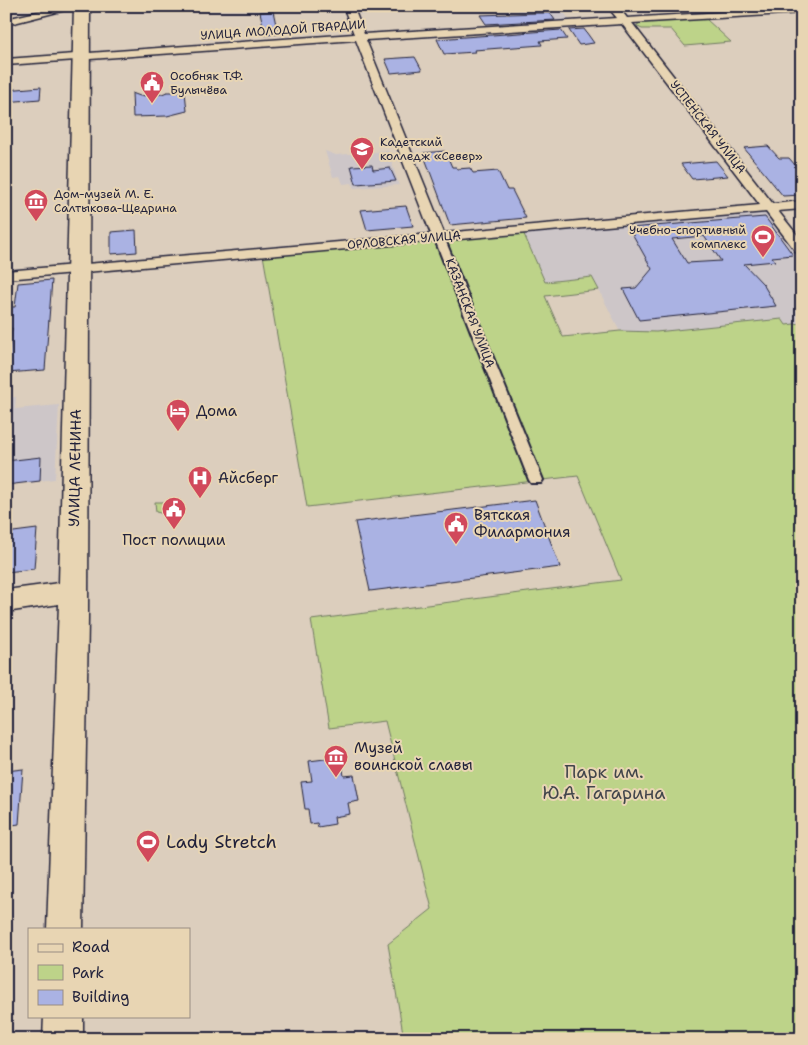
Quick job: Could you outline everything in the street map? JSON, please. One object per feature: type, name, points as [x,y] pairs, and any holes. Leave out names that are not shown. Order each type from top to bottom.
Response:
[{"type":"main road","name":"УЛИЦА ЛЕНИНА","points":[[65,928],[73,592],[82,6]]},
{"type":"main road","points":[[6,601],[73,592]]},
{"type":"main road","points":[[64,1018],[64,1039]]},
{"type":"street","points":[[6,22],[76,6]]},
{"type":"street","name":"КАЗАНСКАЯ УЛИЦА","points":[[348,6],[536,480]]},
{"type":"street","name":"УСПЕНСКАЯ УЛИЦА","points":[[612,6],[802,250]]},
{"type":"street","name":"УЛИЦА МОЛОДОЙ ГВАРДИИ","points":[[6,62],[360,37],[802,10]]},
{"type":"street","name":"ОРЛОВСКАЯ УЛИЦА","points":[[6,274],[802,205]]},
{"type":"shaded area","points":[[356,6],[474,6],[475,8],[360,15]]},
{"type":"shaded area","points":[[531,6],[559,6],[571,22],[528,25],[517,9]]},
{"type":"shaded area","points":[[325,151],[336,155],[388,151],[399,185],[354,188],[352,183],[343,184],[340,176],[333,177]]},
{"type":"shaded area","points":[[756,211],[769,215],[802,259],[802,323],[786,325],[782,319],[656,332],[620,331],[592,277],[545,282],[523,232]]},
{"type":"shaded area","points":[[16,397],[15,409],[59,405],[55,479],[6,485],[6,398]]},
{"type":"green space","points":[[706,19],[731,42],[685,46],[671,29],[642,29],[636,26],[640,23]]},
{"type":"green space","name":"Парк им. Ю.А. Гагарина","points":[[523,232],[545,282],[592,277],[599,290],[545,296],[563,337],[620,331],[656,332],[782,319],[786,325],[802,323],[802,1039],[404,1039],[388,944],[432,909],[385,721],[329,728],[311,620],[621,580],[578,476],[307,507],[263,255]]},
{"type":"green space","points":[[155,502],[165,502],[185,509],[173,516],[156,512]]},
{"type":"building","points":[[273,11],[278,34],[265,35],[260,12]]},
{"type":"building","points":[[550,13],[555,20],[486,24],[480,15]]},
{"type":"building","points":[[584,29],[594,43],[579,45],[569,30]]},
{"type":"building","points":[[561,30],[567,39],[540,41],[542,45],[474,50],[475,52],[444,54],[437,39]]},
{"type":"building","points":[[415,57],[422,70],[391,73],[385,59]]},
{"type":"building","points":[[41,87],[40,99],[6,102],[6,90]]},
{"type":"building","name":"Особняк Т.Ф. Булычёва","points":[[167,92],[185,92],[187,111],[167,116],[133,117],[132,93],[140,96]]},
{"type":"building","points":[[768,146],[779,158],[789,158],[802,173],[802,195],[783,196],[744,148]]},
{"type":"building","points":[[445,151],[452,167],[457,169],[470,168],[473,173],[498,171],[507,190],[512,190],[526,218],[450,225],[423,153]]},
{"type":"building","points":[[716,161],[728,176],[692,179],[681,164]]},
{"type":"building","points":[[372,165],[373,170],[390,168],[396,181],[356,184],[351,166]]},
{"type":"building","points":[[406,206],[413,226],[367,230],[361,210]]},
{"type":"building","points":[[765,217],[793,255],[772,257],[775,261],[744,264],[763,284],[776,306],[639,320],[623,289],[636,288],[652,269],[629,228]],"holes":[[[704,236],[721,261],[687,263],[672,239]]]},
{"type":"building","points":[[136,230],[137,252],[111,254],[111,232]]},
{"type":"building","points":[[52,280],[45,370],[7,373],[12,328],[6,328],[6,307],[15,307],[18,283]]},
{"type":"building","points":[[41,457],[40,481],[6,485],[6,461]]},
{"type":"building","name":"Вятская Филармония","points":[[535,500],[560,567],[370,591],[355,522]]},
{"type":"building","points":[[37,529],[34,569],[6,572],[6,533]]},
{"type":"building","points":[[341,757],[344,776],[354,775],[359,801],[348,803],[350,814],[334,817],[335,824],[318,827],[317,823],[310,824],[308,809],[305,809],[301,782],[312,781],[309,761]]},
{"type":"building","points":[[23,769],[19,824],[6,826],[6,771]]},
{"type":"place","name":"Особняк Т.Ф. Булычёва","points":[[152,104]]},
{"type":"place","name":"Кадетский колледж «Север»","points":[[362,170]]},
{"type":"place","name":"Дом-музей М. Е. Салтыкова-Щедрина","points":[[36,222]]},
{"type":"place","name":"Учебно-спортивный комплекс","points":[[763,258]]},
{"type":"place","name":"Дома","points":[[178,432]]},
{"type":"place","name":"Айсберг","points":[[200,499]]},
{"type":"place","name":"Пост полиции","points":[[174,530]]},
{"type":"place","name":"Вятская Филармония","points":[[456,545]]},
{"type":"place","name":"Музей воинской славы","points":[[336,778]]},
{"type":"place","name":"Lady Stretch","points":[[148,863]]}]
